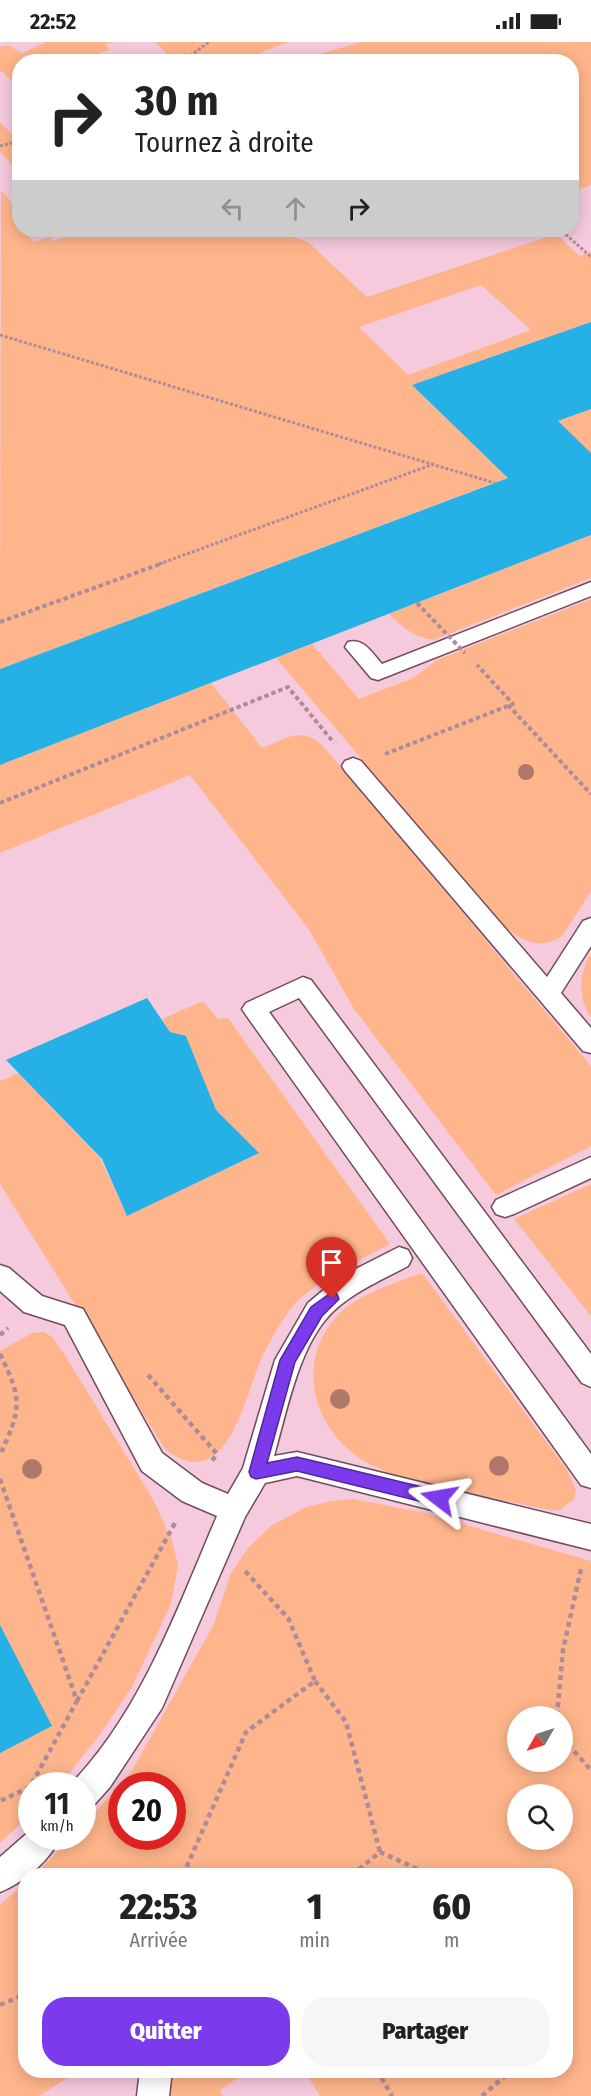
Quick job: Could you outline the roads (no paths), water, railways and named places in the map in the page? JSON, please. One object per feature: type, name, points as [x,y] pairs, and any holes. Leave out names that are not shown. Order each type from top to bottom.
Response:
[{"type":"lane","points":[[355,647],[378,673],[591,589]]},
{"type":"lane","points":[[353,766],[591,1044]]},
{"type":"lane","points":[[549,993],[591,927]]},
{"type":"lane","points":[[591,1375],[303,986],[254,1010],[591,1476]]},
{"type":"lane","points":[[505,1207],[591,1167]]},
{"type":"lane","points":[[96,1780],[152,1698],[234,1510],[256,1472],[288,1360],[317,1311],[347,1286],[399,1258]]},
{"type":"lane","points":[[0,1276],[33,1304],[74,1317],[152,1462],[192,1492],[234,1510]]},
{"type":"lane","points":[[256,1472],[297,1464],[588,1549]]},
{"type":"lane","points":[[0,1877],[33,1850]]},
{"type":"lane","points":[[153,2096],[155,2078]]}]
